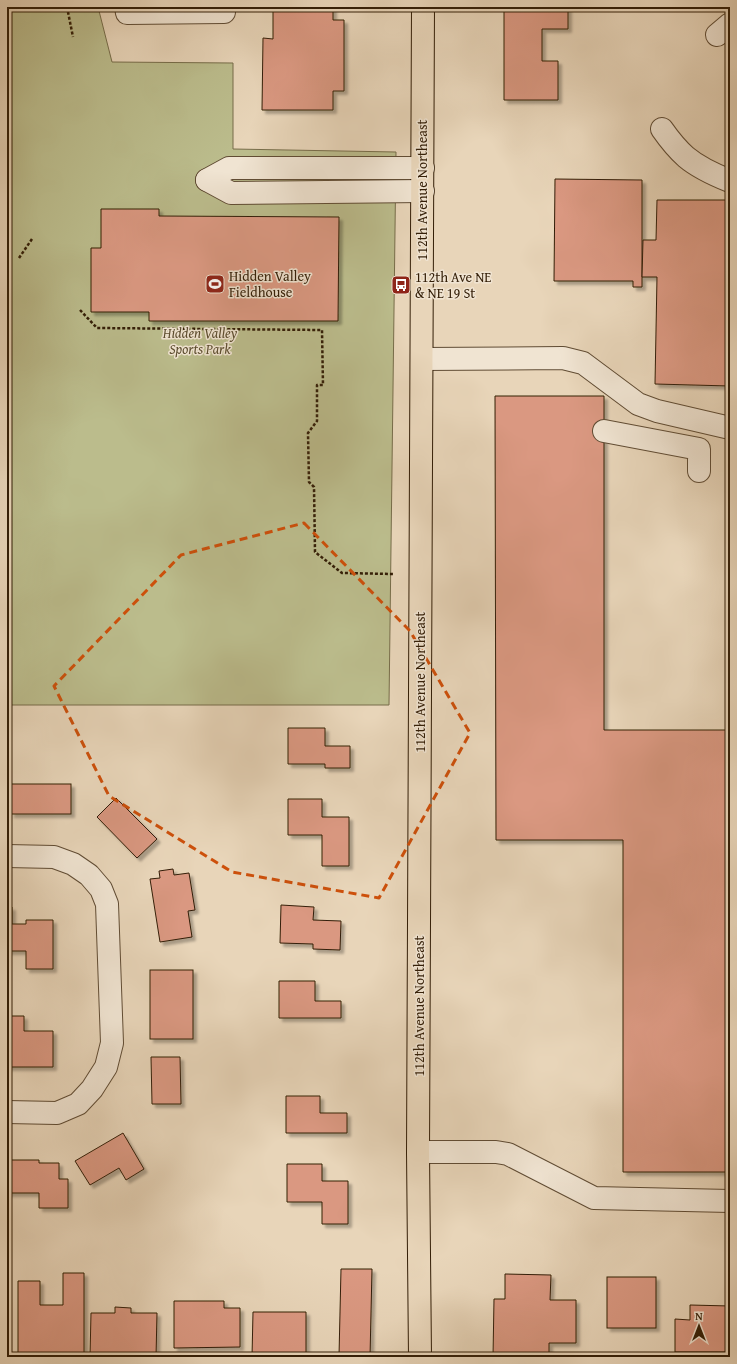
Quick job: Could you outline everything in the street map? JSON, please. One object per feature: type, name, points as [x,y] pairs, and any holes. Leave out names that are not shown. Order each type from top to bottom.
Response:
[{"type":"main road","name":"112th Avenue Northeast","points":[[420,1357],[418,1152],[423,7]]},
{"type":"street","points":[[127,10],[224,9]]},
{"type":"street","points":[[662,129],[686,158],[708,172],[730,181]]},
{"type":"street","points":[[422,168],[229,168],[207,180],[231,193],[422,191]]},
{"type":"street","points":[[422,359],[563,358],[583,363],[638,404],[657,411],[730,428]]},
{"type":"street","points":[[604,431],[699,449],[699,471]]},
{"type":"street","points":[[7,856],[54,857],[73,864],[89,875],[101,889],[107,904],[112,1043],[106,1067],[92,1089],[78,1104],[57,1112],[7,1112]]},
{"type":"street","points":[[418,1152],[496,1152],[508,1154],[594,1198],[730,1200]]},
{"type":"path","points":[[67,7],[73,37]]},
{"type":"path","points":[[19,258],[32,239]]},
{"type":"path","points":[[80,310],[97,328],[322,330],[323,385],[317,385],[317,422],[308,433],[309,482],[314,487],[315,552],[342,573],[394,574]]},
{"type":"highlighted area","points":[[304,523],[410,631],[470,733],[379,898],[232,872],[109,796],[54,686],[181,555]]},
{"type":"green space","name":"Hidden Valley Sports Park","points":[[7,7],[98,7],[112,62],[233,63],[233,149],[396,152],[389,705],[7,705]]},
{"type":"building","points":[[273,7],[333,7],[333,20],[344,20],[344,91],[333,91],[333,110],[262,110],[263,38],[273,39]]},
{"type":"building","points":[[504,7],[568,7],[568,29],[542,29],[542,61],[558,61],[558,100],[504,100]]},
{"type":"building","points":[[555,179],[642,180],[642,287],[633,287],[633,281],[554,281]]},
{"type":"building","points":[[657,200],[730,200],[730,386],[655,384],[657,277],[642,277],[643,240],[656,240]]},
{"type":"building","name":"Hidden Valley Fieldhouse","points":[[101,209],[159,209],[159,216],[339,217],[338,321],[149,321],[149,312],[91,312],[91,248],[101,248]]},
{"type":"building","points":[[495,396],[604,396],[604,730],[730,730],[730,1172],[623,1172],[623,840],[496,840]]},
{"type":"building","points":[[288,728],[325,728],[325,746],[350,746],[350,768],[325,768],[325,764],[288,764]]},
{"type":"building","points":[[11,784],[71,784],[71,814],[11,814]]},
{"type":"building","points":[[116,798],[157,839],[137,858],[97,817]]},
{"type":"building","points":[[288,799],[322,799],[322,817],[349,817],[349,866],[322,866],[322,835],[288,835]]},
{"type":"building","points":[[173,869],[174,875],[189,873],[195,910],[188,911],[192,937],[160,942],[150,879],[160,878],[159,871]]},
{"type":"building","points":[[281,905],[314,907],[313,920],[341,921],[340,950],[313,949],[313,944],[280,943]]},
{"type":"building","points":[[7,907],[12,907],[12,924],[26,924],[26,920],[53,920],[53,969],[26,969],[26,951],[7,951]]},
{"type":"building","points":[[150,970],[193,970],[193,1039],[150,1039]]},
{"type":"building","points":[[279,981],[315,981],[315,1001],[341,1001],[341,1018],[279,1018]]},
{"type":"building","points":[[7,1016],[24,1016],[24,1031],[53,1031],[53,1067],[7,1067]]},
{"type":"building","points":[[151,1057],[180,1057],[181,1104],[152,1104]]},
{"type":"building","points":[[286,1096],[320,1096],[320,1113],[347,1113],[347,1133],[286,1133]]},
{"type":"building","points":[[123,1133],[144,1169],[126,1180],[119,1168],[90,1185],[75,1161]]},
{"type":"building","points":[[7,1160],[39,1160],[39,1163],[59,1163],[59,1179],[68,1179],[68,1208],[39,1208],[39,1193],[7,1193]]},
{"type":"building","points":[[287,1164],[322,1164],[322,1181],[348,1181],[348,1224],[322,1224],[322,1202],[287,1202]]},
{"type":"building","points":[[341,1269],[372,1269],[370,1357],[339,1356]]},
{"type":"building","points":[[63,1273],[84,1273],[84,1357],[18,1357],[18,1281],[40,1281],[40,1305],[63,1305]]},
{"type":"building","points":[[505,1274],[551,1275],[550,1300],[576,1300],[576,1343],[549,1343],[549,1354],[521,1353],[521,1357],[493,1357],[494,1299],[505,1299]]},
{"type":"building","points":[[607,1277],[656,1277],[656,1328],[607,1328]]},
{"type":"building","points":[[174,1301],[224,1301],[224,1308],[240,1308],[240,1347],[174,1348]]},
{"type":"building","points":[[690,1305],[730,1306],[730,1352],[675,1352],[675,1319],[690,1320]]},
{"type":"building","points":[[115,1307],[131,1308],[131,1313],[157,1313],[156,1357],[90,1357],[91,1313],[115,1313]]},
{"type":"building","points":[[253,1312],[306,1312],[306,1357],[252,1357]]},
{"type":"place","name":"Hidden Valley Fieldhouse","points":[[215,284]]},
{"type":"place","name":"112th Ave NE & NE 19 St","points":[[401,285]]}]
